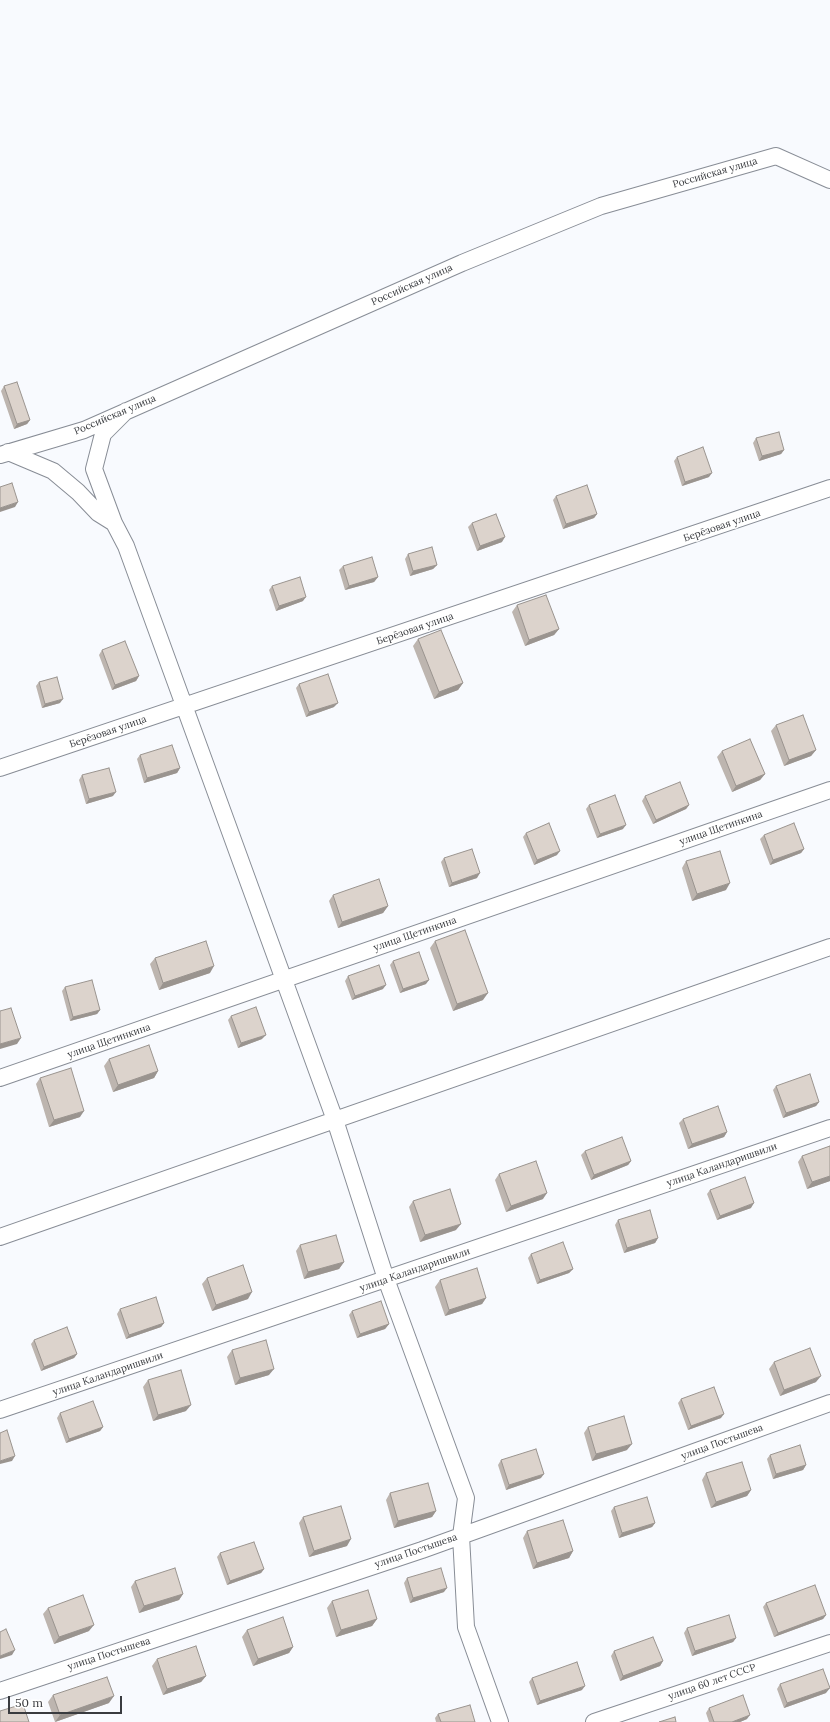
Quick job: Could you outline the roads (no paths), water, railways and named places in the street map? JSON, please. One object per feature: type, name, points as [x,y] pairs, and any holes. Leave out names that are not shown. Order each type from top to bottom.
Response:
[{"type":"street","name":"Российская улица","points":[[4,453],[84,430],[462,263],[601,206],[776,156],[830,180]]},
{"type":"street","points":[[126,411],[103,434],[94,469],[114,523],[126,546],[335,1120],[386,1279],[466,1498],[461,1536],[466,1627],[500,1722]]},
{"type":"street","points":[[4,453],[53,471],[78,492],[98,513],[114,523]]},
{"type":"street","name":"Берёзовая улица","points":[[0,768],[830,488]]},
{"type":"street","name":"улица Щетинкина","points":[[0,1078],[830,790]]},
{"type":"street","points":[[0,1237],[830,947]]},
{"type":"street","name":"улица Каландаришвили","points":[[0,1410],[830,1128]]},
{"type":"street","name":"улица Постышева","points":[[0,1691],[461,1536],[830,1403]]},
{"type":"street","name":"улица 60 лет СССР","points":[[594,1722],[830,1643]]}]
